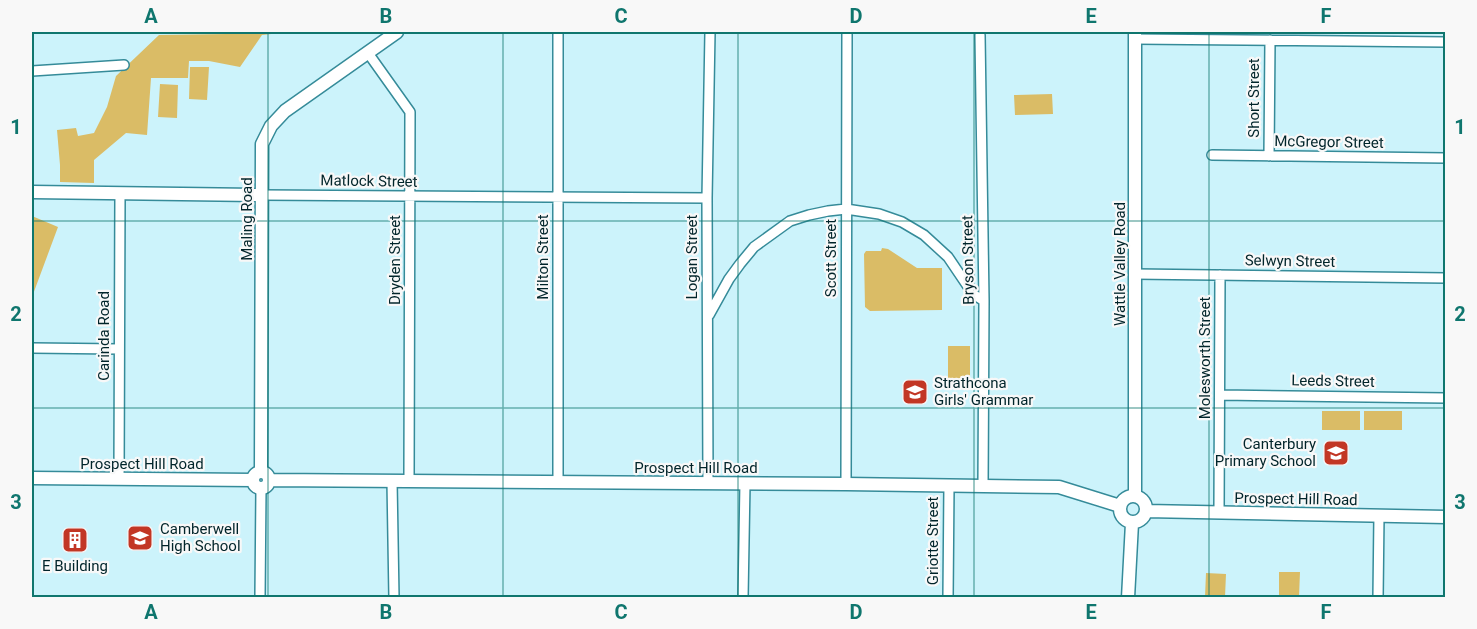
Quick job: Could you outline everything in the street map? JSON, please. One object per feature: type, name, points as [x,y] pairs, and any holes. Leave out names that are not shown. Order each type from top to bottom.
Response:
[{"type":"street","name":"Maling Road","points":[[261,480],[262,144],[271,126],[285,111],[397,32]]},
{"type":"street","name":"Milton Street","points":[[558,32],[558,482]]},
{"type":"street","name":"Logan Street","points":[[708,483],[707,198],[710,32]]},
{"type":"street","name":"Scott Street","points":[[846,484],[847,32]]},
{"type":"street","name":"Bryson Street","points":[[980,33],[984,301],[983,486]]},
{"type":"street","points":[[1135,35],[1270,40],[1446,42]]},
{"type":"street","name":"Wattle Valley Road","points":[[1135,35],[1135,496]]},
{"type":"street","name":"Short Street","points":[[1269,156],[1270,40]]},
{"type":"street","name":"Dryden Street","points":[[368,53],[410,112],[409,482]]},
{"type":"street","points":[[32,71],[124,65]]},
{"type":"street","name":"McGregor Street","points":[[1212,155],[1446,158]]},
{"type":"street","name":"Matlock Street","points":[[32,192],[707,198]]},
{"type":"street","name":"Carinda Road","points":[[119,479],[120,193]]},
{"type":"street","points":[[708,317],[729,279],[754,248],[790,221],[828,211],[846,210],[879,214],[902,222],[924,235],[948,257],[973,294],[984,301]]},
{"type":"street","name":"Selwyn Street","points":[[1135,274],[1446,278]]},
{"type":"street","name":"Molesworth Street","points":[[1219,513],[1221,275]]},
{"type":"street","points":[[708,277],[718,283],[729,279]]},
{"type":"street","points":[[32,348],[119,349]]},
{"type":"street","name":"Leeds Street","points":[[1220,395],[1446,398]]},
{"type":"street","name":"Prospect Hill Road","points":[[32,478],[1059,487],[1120,506]]},
{"type":"street","points":[[260,597],[261,480]]},
{"type":"street","points":[[392,481],[394,597]]},
{"type":"street","points":[[743,597],[745,483]]},
{"type":"street","name":"Griotte Street","points":[[948,597],[949,485]]},
{"type":"street","points":[[1135,496],[1145,503],[1146,511],[1142,519],[1132,523],[1123,517],[1120,506],[1125,499],[1135,496]]},
{"type":"street","name":"Prospect Hill Road","points":[[1146,511],[1446,517]]},
{"type":"street","points":[[1378,597],[1379,515]]},
{"type":"street","points":[[1128,597],[1132,523]]},
{"type":"shaded area","points":[[226,32],[290,32],[262,35],[240,67],[209,61],[189,61],[188,78],[151,78],[147,135],[126,133],[94,160],[94,183],[60,182],[57,130],[76,128],[78,136],[94,133],[107,107],[116,76],[159,35],[226,34]]},
{"type":"shaded area","points":[[190,67],[209,67],[207,100],[189,99]]},
{"type":"shaded area","points":[[160,84],[178,85],[177,118],[158,117]]},
{"type":"shaded area","points":[[1052,94],[1053,114],[1015,115],[1014,95]]},
{"type":"shaded area","points":[[32,216],[58,227],[32,297]]},
{"type":"shaded area","points":[[882,248],[888,249],[917,268],[942,268],[942,310],[870,311],[865,307],[864,254],[866,251],[881,251]]},
{"type":"shaded area","points":[[948,346],[970,346],[970,387],[948,387]]},
{"type":"shaded area","points":[[1322,411],[1360,411],[1360,430],[1322,430]]},
{"type":"shaded area","points":[[1364,411],[1402,411],[1402,430],[1364,430]]},
{"type":"shaded area","points":[[1279,572],[1300,572],[1299,597],[1279,597]]},
{"type":"shaded area","points":[[1206,573],[1226,574],[1225,597],[1205,597]]},
{"type":"place","name":"Strathcona Girls' Grammar","points":[[915,392]]},
{"type":"place","name":"Canterbury Primary School","points":[[1336,453]]},
{"type":"place","name":"Camberwell High School","points":[[140,538]]},
{"type":"place","name":"E Building","points":[[75,540]]}]
